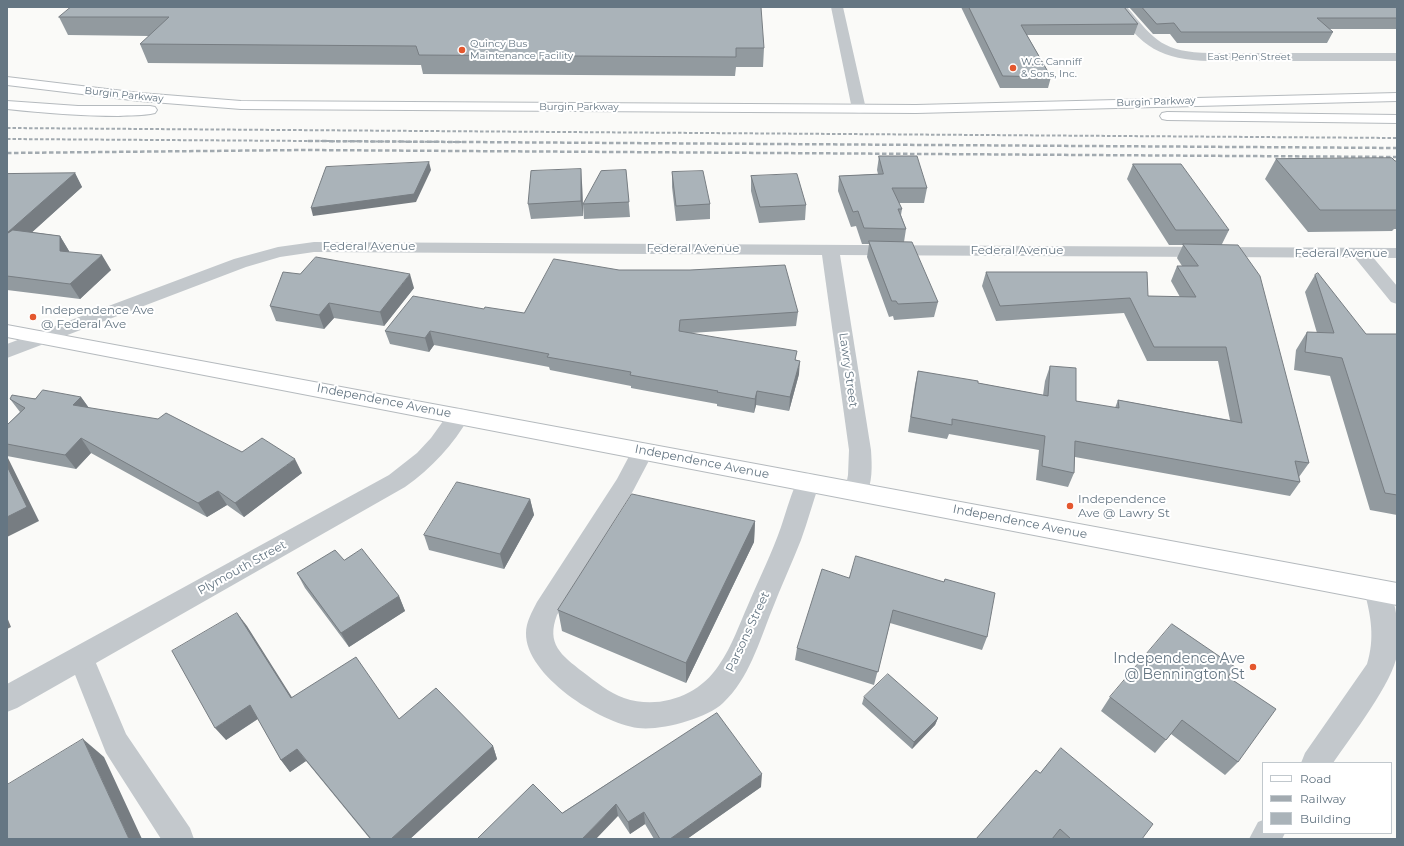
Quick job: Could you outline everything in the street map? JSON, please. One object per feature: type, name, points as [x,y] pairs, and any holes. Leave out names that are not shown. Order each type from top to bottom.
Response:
[{"type":"main road","name":"Burgin Parkway","points":[[7,81],[140,97],[241,104],[916,109],[1397,97]]},
{"type":"main road","name":"Burgin Parkway","points":[[7,105],[45,109],[90,111],[146,110],[241,104]]},
{"type":"main road","name":"Burgin Parkway","points":[[916,109],[1154,116],[1397,119]]},
{"type":"main road","name":"Independence Avenue","points":[[7,331],[1387,592]]},
{"type":"street","name":"East Penn Street","points":[[1120,7],[1145,37],[1152,42],[1167,50],[1188,55],[1210,57],[1397,57]]},
{"type":"street","name":"Federal Avenue","points":[[7,351],[240,263],[278,252],[314,246],[1397,253]]},
{"type":"street","name":"Lawry Street","points":[[830,249],[860,450],[860,475],[857,491]]},
{"type":"street","name":"Plymouth Street","points":[[7,699],[397,481],[427,458],[438,447],[459,416]]},
{"type":"street","name":"Parsons Street","points":[[643,451],[625,485],[546,610],[538,631],[544,654],[553,664],[595,699],[610,707],[628,713],[662,715],[678,711],[696,704],[712,695],[723,683],[739,657],[789,540],[808,482]]},
{"type":"street","points":[[1317,762],[1375,676],[1382,662],[1387,644],[1387,592]]},
{"type":"lane","points":[[837,7],[859,109]]},
{"type":"lane","points":[[1360,253],[1397,298]]},
{"type":"lane","points":[[81,657],[116,743],[179,839]]},
{"type":"building","name":"Quincy Bus Maintenance Facility","points":[[71,7],[761,7],[764,48],[736,48],[736,57],[419,55],[416,46],[140,44],[169,17],[59,17]]},
{"type":"building","points":[[969,7],[1124,7],[1138,24],[1021,25],[1051,77],[1003,76]]},
{"type":"building","points":[[1142,7],[1397,7],[1397,18],[1317,18],[1333,32],[1181,32],[1174,23],[1157,24]]},
{"type":"building","points":[[879,156],[917,156],[927,188],[892,188],[902,209],[898,209],[906,229],[864,228],[858,211],[853,212],[839,176],[883,174]]},
{"type":"building","points":[[1392,158],[1397,161],[1397,210],[1320,210],[1276,159]]},
{"type":"building","points":[[429,162],[414,194],[311,208],[326,167]]},
{"type":"building","points":[[1133,164],[1181,164],[1229,230],[1176,230]]},
{"type":"building","points":[[581,169],[581,201],[528,204],[531,171]]},
{"type":"building","points":[[626,170],[629,202],[583,204],[601,171]]},
{"type":"building","points":[[703,171],[710,204],[676,206],[672,172]]},
{"type":"building","points":[[75,173],[7,233],[7,174]]},
{"type":"building","points":[[797,174],[806,205],[760,207],[751,176]]},
{"type":"building","points":[[13,230],[60,236],[60,251],[102,255],[70,284],[7,276],[7,234]]},
{"type":"building","points":[[869,241],[912,242],[938,302],[898,304],[896,301],[892,301]]},
{"type":"building","points":[[1183,244],[1238,245],[1260,276],[1309,463],[1295,461],[1300,482],[1075,441],[1074,473],[1042,466],[1045,436],[952,419],[952,425],[911,417],[918,371],[978,381],[978,383],[1048,396],[1050,366],[1076,368],[1076,401],[1119,408],[1118,400],[1242,423],[1226,347],[1154,347],[1130,298],[1000,306],[986,272],[1147,272],[1148,296],[1196,297],[1177,266],[1198,266]]},
{"type":"building","points":[[316,257],[410,274],[380,312],[329,303],[319,315],[270,306],[283,272],[300,274]]},
{"type":"building","points":[[554,259],[619,270],[690,270],[785,265],[798,312],[680,320],[679,331],[797,351],[795,360],[800,361],[790,397],[757,391],[755,399],[630,375],[631,372],[547,357],[549,354],[430,331],[425,338],[385,331],[413,296],[484,309],[485,307],[524,313]]},
{"type":"building","points":[[1318,273],[1366,334],[1397,334],[1397,495],[1385,493],[1342,358],[1305,352],[1307,332],[1334,333],[1315,275]]},
{"type":"building","points":[[43,390],[81,397],[73,405],[158,419],[166,413],[242,452],[262,438],[295,459],[235,503],[218,491],[198,503],[81,438],[65,455],[7,444],[7,425],[25,408],[10,399],[12,395],[35,399]]},
{"type":"building","points":[[7,466],[27,507],[7,517]]},
{"type":"building","points":[[457,482],[530,499],[500,554],[424,535]]},
{"type":"building","points":[[632,494],[755,521],[686,663],[558,610]]},
{"type":"building","points":[[362,549],[399,596],[341,633],[297,573],[335,550],[344,560]]},
{"type":"building","points":[[856,556],[944,582],[945,579],[995,593],[987,637],[893,610],[878,672],[797,648],[822,569],[849,578]]},
{"type":"building","points":[[237,613],[291,698],[356,657],[399,719],[436,688],[493,746],[391,839],[371,839],[297,749],[281,760],[250,705],[215,728],[172,651]]},
{"type":"building","points":[[1172,624],[1235,667],[1228,677],[1276,709],[1238,762],[1182,720],[1166,740],[1110,697]]},
{"type":"building","points":[[888,674],[938,718],[914,742],[864,697]]},
{"type":"building","points":[[717,713],[762,774],[670,839],[660,839],[644,812],[628,822],[616,804],[582,839],[477,839],[533,784],[562,813]]},
{"type":"building","points":[[83,739],[129,839],[7,839],[7,785]]},
{"type":"building","points":[[1061,748],[1153,824],[1142,839],[1071,839],[1060,829],[1052,839],[976,839],[1036,770],[1040,773]]},
{"type":"railway","points":[[7,128],[1397,138]]},
{"type":"railway","points":[[7,139],[439,142]]},
{"type":"railway","points":[[308,141],[439,142]]},
{"type":"railway","points":[[439,142],[1397,148]]},
{"type":"railway","points":[[439,142],[463,142]]},
{"type":"railway","points":[[7,153],[304,150],[1397,157]]},
{"type":"place","name":"Quincy Bus Maintenance Facility","points":[[462,50]]},
{"type":"place","name":"W.C. Canniff & Sons, Inc.","points":[[1013,68]]},
{"type":"place","name":"Independence Ave @ Federal Ave","points":[[33,317]]},
{"type":"place","name":"Independence Ave @ Lawry St","points":[[1070,506]]},
{"type":"place","name":"Independence Ave @ Bennington St","points":[[1253,667]]}]
